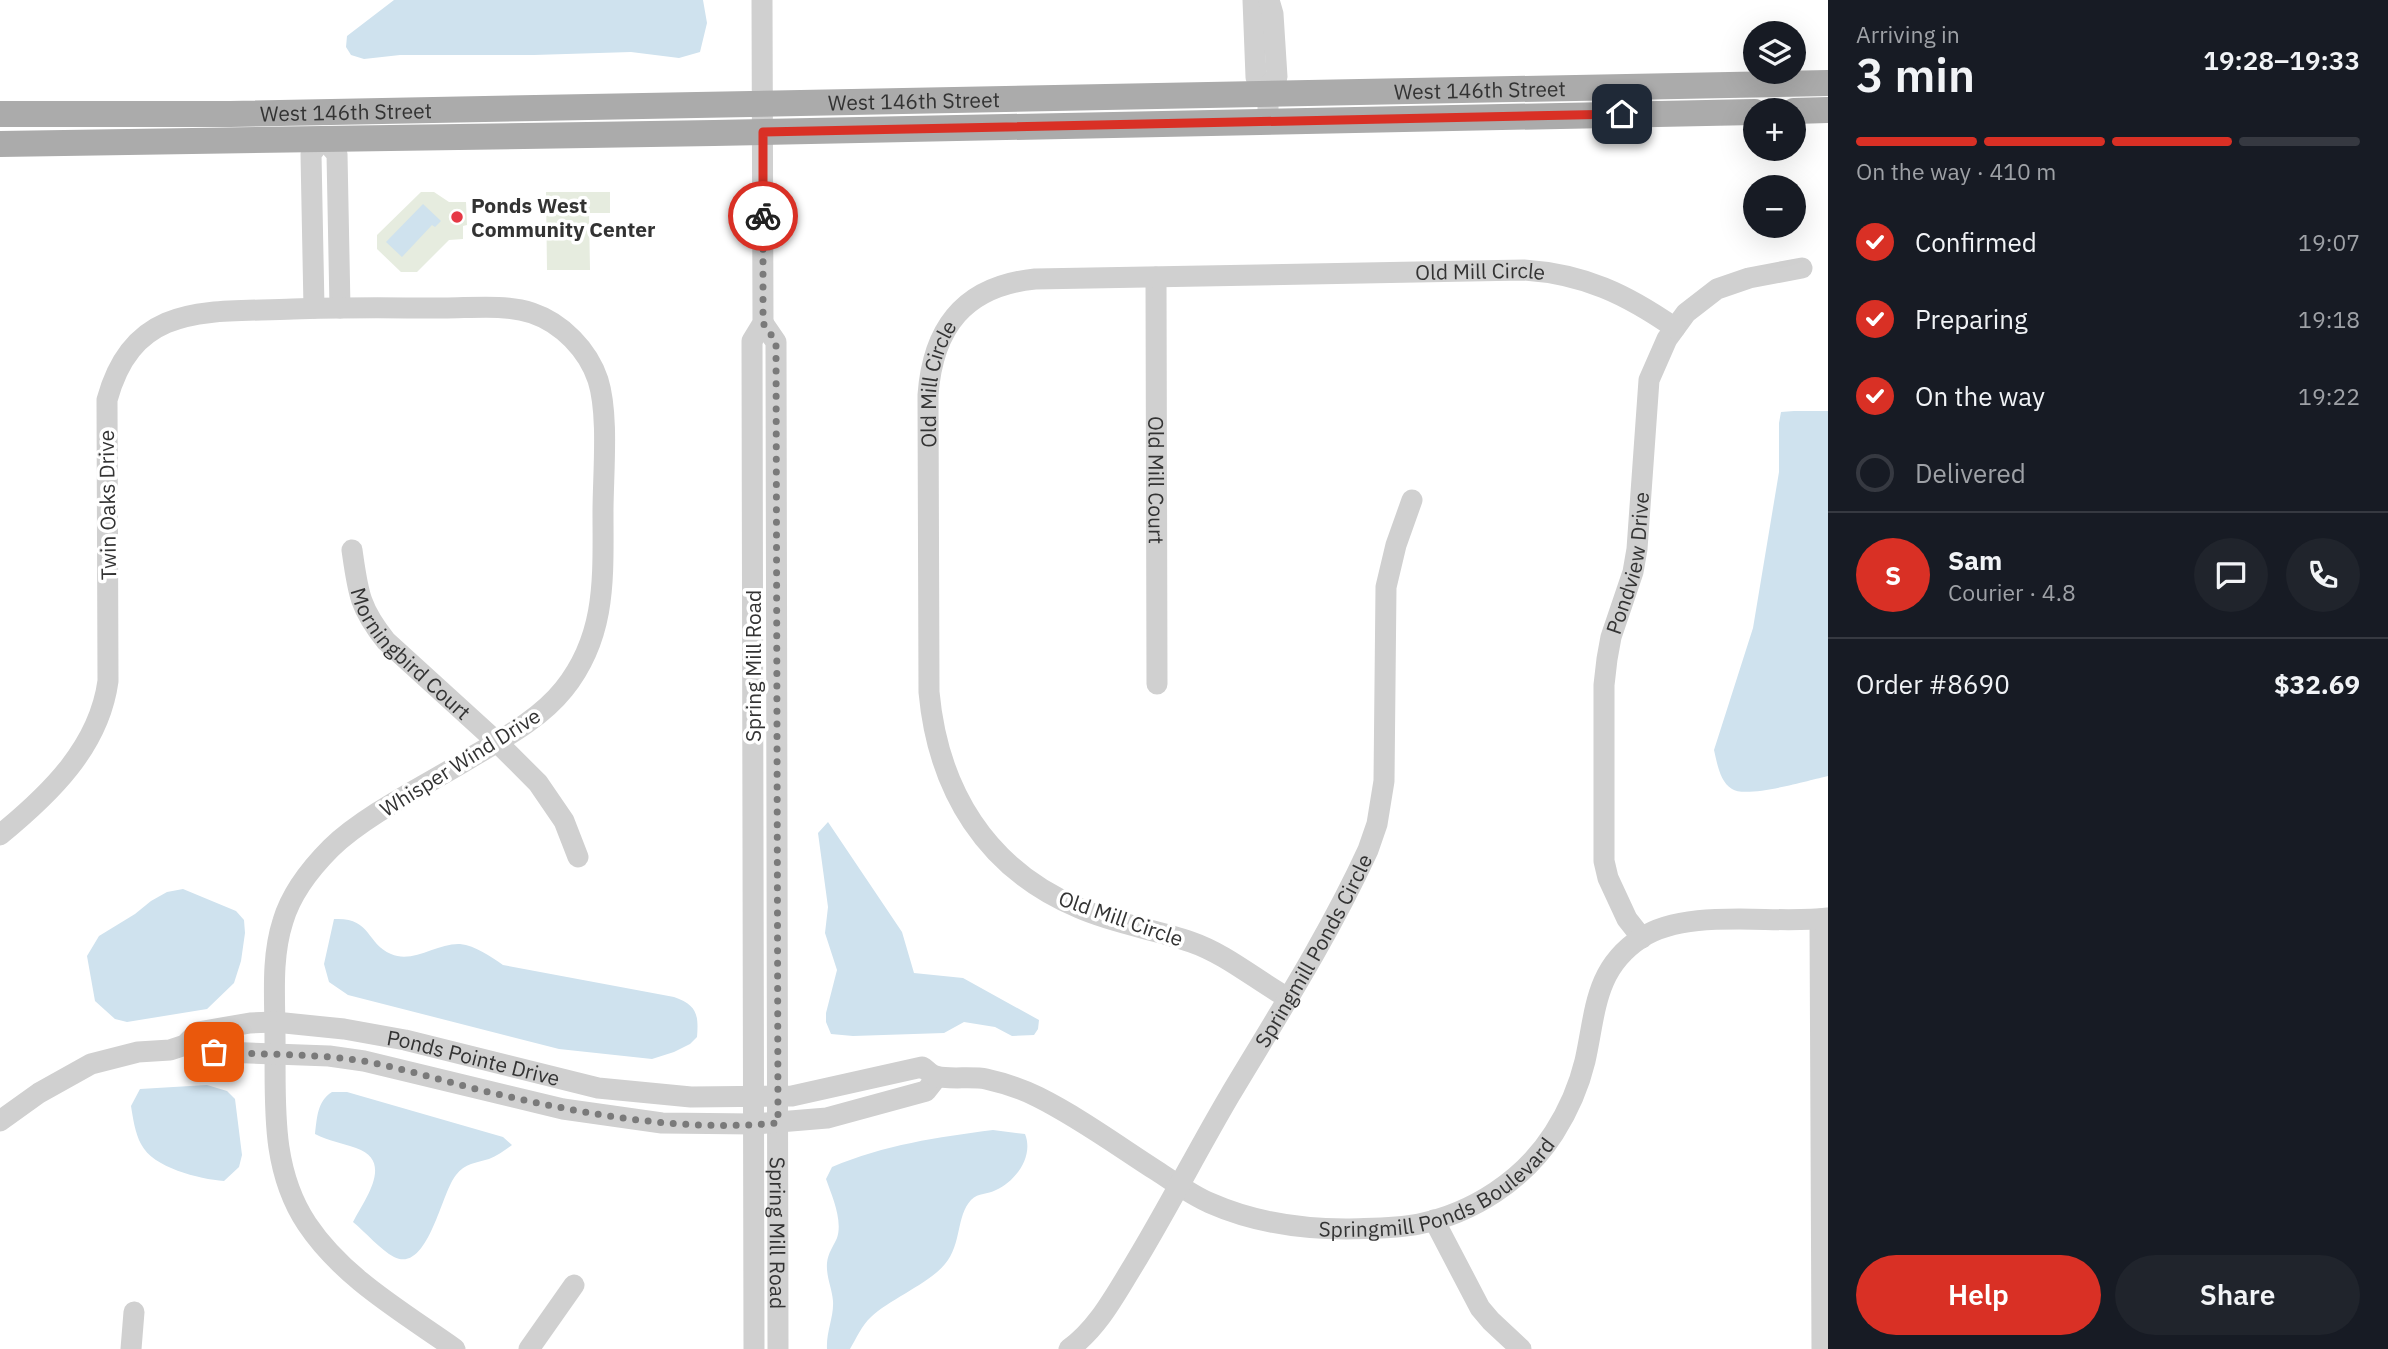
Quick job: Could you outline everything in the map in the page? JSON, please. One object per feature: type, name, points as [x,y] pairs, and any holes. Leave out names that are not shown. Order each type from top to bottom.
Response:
[{"type":"main road","name":"West 146th Street","points":[[0,114],[762,104],[1268,91],[1828,83]]},
{"type":"main road","points":[[1806,111],[1828,110]]},
{"type":"main road","name":"West 146th Street","points":[[0,144],[1743,112]]},
{"type":"street","name":"Spring Mill Road","points":[[754,1349],[766,1124],[752,341],[763,323],[762,0]]},
{"type":"street","points":[[1253,0],[1256,77],[1268,91]]},
{"type":"street","points":[[1268,121],[1268,91],[1278,77],[1273,14],[1269,0]]},
{"type":"street","points":[[322,111],[323,138],[338,154],[327,308]]},
{"type":"street","name":"Pondview Drive","points":[[1642,938],[1615,896],[1604,861],[1604,685],[1611,637],[1633,572],[1637,549],[1649,380],[1667,338],[1686,313],[1717,289],[1749,278],[1802,268]]},
{"type":"street","name":"Old Mill Circle","points":[[1288,998],[1208,949],[1081,909],[1054,897],[1027,880],[981,834],[963,810],[943,764],[932,719],[929,692],[928,395],[930,368],[935,350],[946,329],[960,311],[979,296],[1005,284],[1034,279],[1542,271],[1564,275],[1613,292],[1645,306],[1675,328]]},
{"type":"street","name":"Old Mill Court","points":[[1156,277],[1157,684]]},
{"type":"street","name":"Whisper Wind Drive","points":[[327,308],[499,307],[533,313],[551,322],[581,348],[597,379],[603,415],[603,578],[597,625],[591,643],[564,690],[534,718],[498,743],[366,822],[333,846],[312,870],[291,901],[278,940],[275,968],[275,1054],[277,1140],[282,1170],[306,1222],[329,1253],[354,1276],[455,1349]]},
{"type":"street","name":"Twin Oaks Drive","points":[[0,835],[30,810],[83,749],[95,730],[106,698],[106,422],[107,400],[119,366],[144,337],[159,326],[181,316],[327,308]]},
{"type":"street","name":"Springmill Ponds Circle","points":[[1069,1349],[1098,1321],[1180,1186],[1357,873],[1377,824],[1384,781],[1387,587],[1396,545],[1412,500]]},
{"type":"street","name":"Morningbird Court","points":[[352,550],[356,584],[363,610],[373,624],[386,641],[498,743],[547,794],[564,821],[578,857]]},
{"type":"street","points":[[1822,1349],[1826,1145],[1824,918]]},
{"type":"street","name":"Springmill Ponds Boulevard","points":[[766,1097],[812,1092],[922,1067],[937,1077],[984,1078],[1023,1090],[1053,1105],[1206,1202],[1228,1211],[1289,1226],[1376,1228],[1416,1225],[1479,1202],[1501,1188],[1527,1167],[1554,1133],[1572,1100],[1581,1075],[1601,986],[1618,959],[1642,938],[1661,928],[1691,921],[1824,918]]},
{"type":"street","name":"Ponds Pointe Drive","points":[[0,1121],[38,1093],[91,1064],[138,1052],[185,1045],[198,1032],[250,1023],[275,1022],[344,1029],[405,1040],[598,1088],[691,1097],[766,1097]]},
{"type":"street","name":"Ponds Pointe Drive","points":[[185,1045],[197,1051],[329,1056],[364,1061],[497,1094],[598,1115],[662,1123],[766,1124]]},
{"type":"street","points":[[766,1124],[827,1118],[926,1091],[937,1077]]},
{"type":"street","name":"Spring Mill Road","points":[[766,1124],[778,1349]]},
{"type":"street","points":[[1434,1220],[1480,1308],[1521,1349]]},
{"type":"street","points":[[529,1349],[574,1285]]},
{"type":"street","points":[[131,1349],[134,1312]]},
{"type":"shaded area","points":[[421,192],[434,192],[449,202],[466,202],[467,225],[463,226],[463,239],[449,240],[417,272],[401,272],[377,249],[377,235]]},
{"type":"shaded area","points":[[546,192],[610,192],[610,213],[589,213],[590,270],[547,270]]},
{"type":"water","points":[[394,0],[703,0],[707,23],[700,52],[679,58],[631,52],[400,55],[364,59],[351,55],[346,47],[347,36]]},
{"type":"water","points":[[423,204],[441,221],[435,227],[432,225],[402,257],[386,242]]},
{"type":"water","points":[[1828,411],[1828,776],[1764,790],[1739,791],[1732,789],[1725,782],[1714,750],[1753,628],[1779,472],[1781,412]]},
{"type":"water","points":[[828,822],[902,932],[914,973],[963,978],[1039,1020],[1034,1035],[1012,1036],[995,1027],[964,1022],[944,1033],[853,1036],[831,1034],[826,1013],[837,970],[825,933],[828,907],[818,833]]},
{"type":"water","points":[[183,889],[236,911],[244,920],[241,961],[234,983],[207,1009],[127,1022],[115,1019],[95,1001],[87,956],[99,936],[167,892]]},
{"type":"water","points":[[334,919],[355,922],[383,949],[399,956],[408,957],[460,944],[477,949],[503,965],[674,997],[687,1003],[694,1011],[697,1037],[674,1052],[652,1059],[559,1049],[348,995],[329,982],[324,964]]},
{"type":"water","points":[[207,1085],[227,1091],[235,1099],[242,1155],[239,1167],[224,1181],[190,1175],[156,1160],[141,1144],[131,1106],[140,1089]]},
{"type":"water","points":[[332,1092],[347,1092],[503,1137],[512,1145],[492,1158],[471,1164],[459,1171],[450,1184],[425,1243],[416,1254],[406,1259],[394,1257],[353,1222],[373,1182],[374,1162],[368,1154],[356,1148],[315,1134],[317,1116],[323,1100]]},
{"type":"water","points":[[993,1130],[1025,1134],[1027,1151],[1016,1174],[993,1192],[971,1200],[963,1214],[954,1248],[938,1271],[871,1317],[850,1349],[827,1349],[833,1301],[827,1263],[837,1238],[839,1224],[826,1179],[832,1167],[891,1147]]},
{"type":"way so far","points":[[214,1052],[329,1056],[364,1061],[563,1109],[636,1121],[778,1123],[776,342],[763,323],[763,216]]},
{"type":"place","name":"Ponds West Community Center","points":[[457,217]]},
{"type":"route","points":[[763,216],[763,132],[1622,114]]}]
